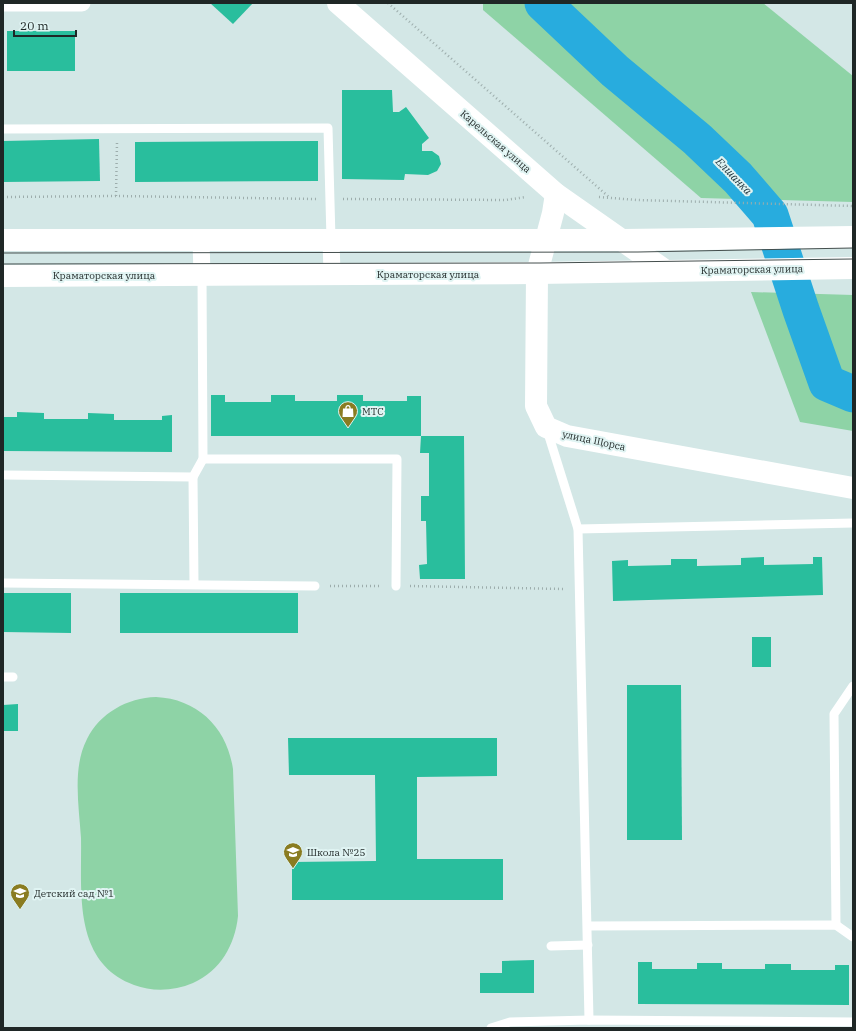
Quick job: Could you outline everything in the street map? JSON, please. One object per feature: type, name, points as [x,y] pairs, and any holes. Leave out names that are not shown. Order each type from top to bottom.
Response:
[{"type":"main road","name":"Карельская улица","points":[[338,3],[556,194],[663,269]]},
{"type":"main road","points":[[546,427],[536,406],[537,273],[554,212],[556,194]]},
{"type":"main road","points":[[3,240],[622,240],[853,237]]},
{"type":"main road","name":"Краматорская улица","points":[[3,276],[537,273],[663,269],[853,268]]},
{"type":"main road","name":"улица Щорса","points":[[546,427],[566,436],[853,488]]},
{"type":"street","points":[[3,4],[82,3]]},
{"type":"street","points":[[331,239],[332,274]]},
{"type":"street","points":[[201,240],[202,275]]},
{"type":"lane","points":[[3,129],[328,128],[331,239]]},
{"type":"lane","points":[[194,584],[193,477],[204,459],[202,275]]},
{"type":"lane","points":[[546,427],[578,529],[589,1020]]},
{"type":"lane","points":[[204,459],[396,459],[396,586]]},
{"type":"lane","points":[[3,475],[193,477]]},
{"type":"lane","points":[[578,529],[853,523]]},
{"type":"lane","points":[[3,583],[315,586]]},
{"type":"lane","points":[[836,925],[834,714],[853,686]]},
{"type":"lane","points":[[588,926],[836,925],[853,937]]},
{"type":"lane","points":[[551,946],[588,945]]},
{"type":"lane","points":[[491,1028],[510,1022],[589,1020],[796,1025],[853,1022]]},
{"type":"path","points":[[388,3],[610,198]]},
{"type":"path","points":[[116,196],[117,129]]},
{"type":"path","points":[[3,197],[116,196],[506,200],[556,194]]},
{"type":"path","points":[[595,197],[853,206]]},
{"type":"path","points":[[315,586],[579,589]]},
{"type":"green space","points":[[483,3],[763,3],[853,76],[853,202],[701,198],[483,10]]},
{"type":"green space","points":[[751,292],[853,295],[853,431],[800,422]]},
{"type":"green space","points":[[156,697],[185,703],[208,718],[217,729],[230,754],[233,769],[238,916],[234,937],[230,947],[211,972],[203,978],[186,986],[164,990],[149,989],[134,985],[114,974],[100,960],[90,942],[82,902],[81,838],[78,800],[79,762],[82,750],[87,739],[99,722],[107,715],[125,704],[135,700]]},
{"type":"building","points":[[210,3],[253,3],[233,24]]},
{"type":"building","points":[[7,31],[75,31],[75,71],[7,71]]},
{"type":"building","points":[[342,90],[392,90],[393,112],[399,112],[406,107],[429,138],[422,144],[422,151],[432,151],[439,156],[441,164],[437,171],[428,175],[405,174],[404,180],[342,179]]},
{"type":"building","points":[[99,139],[100,181],[3,182],[3,141]]},
{"type":"building","points":[[318,141],[318,181],[135,182],[135,142]]},
{"type":"building","points":[[211,395],[225,395],[225,402],[271,402],[271,395],[295,395],[295,401],[337,401],[337,395],[363,395],[363,401],[407,401],[407,396],[421,396],[421,436],[211,436]]},
{"type":"building","points":[[17,412],[44,413],[44,419],[88,419],[88,413],[114,414],[114,420],[162,420],[162,416],[172,415],[172,452],[3,451],[3,417],[17,417]]},
{"type":"building","points":[[421,436],[464,436],[465,579],[420,579],[419,565],[427,564],[426,521],[421,521],[421,496],[429,496],[429,453],[420,453]]},
{"type":"building","points":[[764,557],[764,565],[813,564],[813,557],[822,557],[823,595],[613,601],[612,561],[628,560],[628,566],[671,565],[671,559],[697,559],[697,566],[741,565],[741,558]]},
{"type":"building","points":[[3,593],[71,593],[71,633],[3,632]]},
{"type":"building","points":[[120,593],[298,593],[298,633],[120,633]]},
{"type":"building","points":[[752,637],[771,637],[771,667],[752,667]]},
{"type":"building","points":[[627,685],[681,685],[682,840],[627,840]]},
{"type":"building","points":[[18,704],[18,731],[3,731],[3,705]]},
{"type":"building","points":[[288,738],[497,738],[497,776],[417,777],[417,859],[503,859],[503,900],[292,900],[292,862],[376,861],[375,775],[289,775]]},
{"type":"building","points":[[534,960],[534,993],[480,993],[480,973],[502,973],[502,961]]},
{"type":"building","points":[[638,962],[652,962],[652,969],[697,969],[697,963],[722,963],[722,969],[765,969],[765,964],[791,964],[791,970],[835,970],[835,965],[849,965],[849,1005],[638,1004]]},
{"type":"waterway","name":"Елшанка","points":[[543,3],[615,71],[697,139],[738,178],[770,215],[827,383],[853,394]]},
{"type":"tram line","points":[[3,253],[638,252],[853,248]]},
{"type":"tram line","points":[[3,264],[540,263],[853,259]]},
{"type":"place","name":"МТС","points":[[348,428]]},
{"type":"place","name":"Школа №25","points":[[293,869]]},
{"type":"place","name":"Детский сад №1","points":[[20,910]]}]
